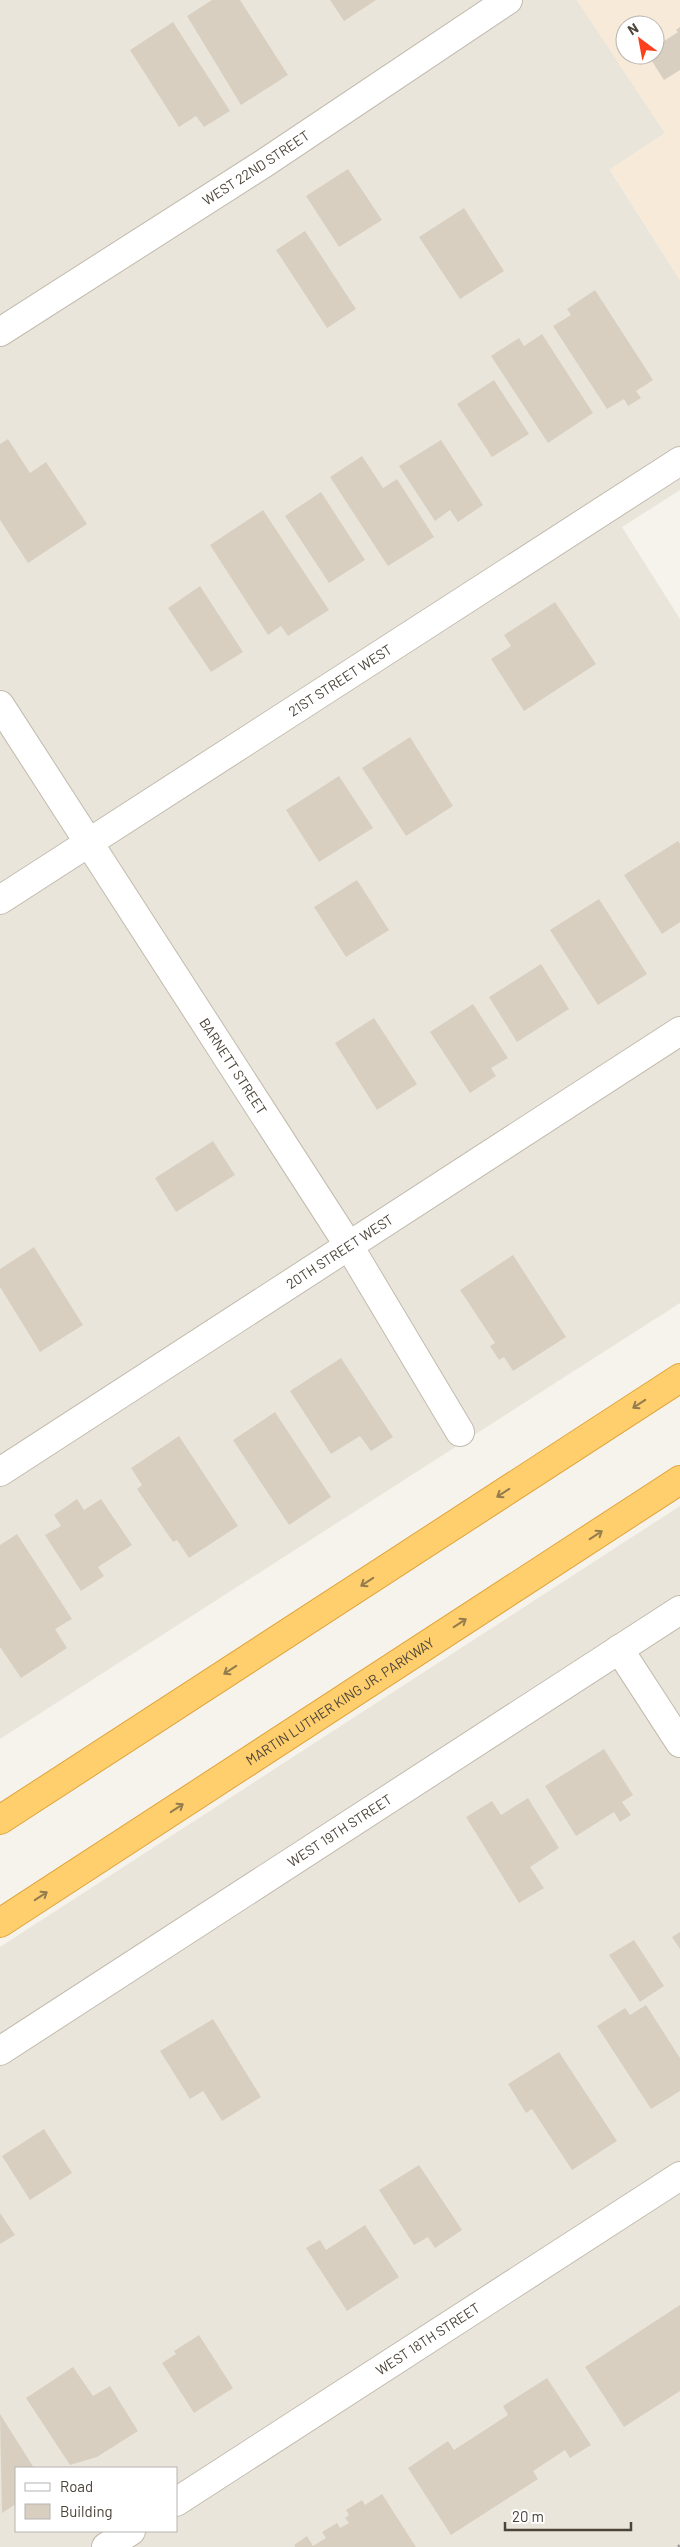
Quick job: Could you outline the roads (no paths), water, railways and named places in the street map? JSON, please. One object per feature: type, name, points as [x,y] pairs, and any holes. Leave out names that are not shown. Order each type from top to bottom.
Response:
[{"type":"highway","points":[[0,1820],[680,1378]]},
{"type":"highway","name":"MARTIN LUTHER KING JR. PARKWAY","points":[[0,1923],[680,1480]]},
{"type":"street","name":"WEST 22ND STREET","points":[[0,332],[263,164],[508,0]]},
{"type":"street","name":"21ST STREET WEST","points":[[0,900],[680,461]]},
{"type":"street","name":"BARNETT STREET","points":[[0,705],[349,1246],[460,1432]]},
{"type":"street","name":"20TH STREET WEST","points":[[0,1472],[680,1031]]},
{"type":"street","name":"WEST 19TH STREET","points":[[0,2051],[680,1610]]},
{"type":"street","points":[[619,1649],[680,1743]]},
{"type":"street","name":"WEST 18TH STREET","points":[[178,2501],[680,2176]]},
{"type":"street","points":[[106,2547],[129,2532]]}]
